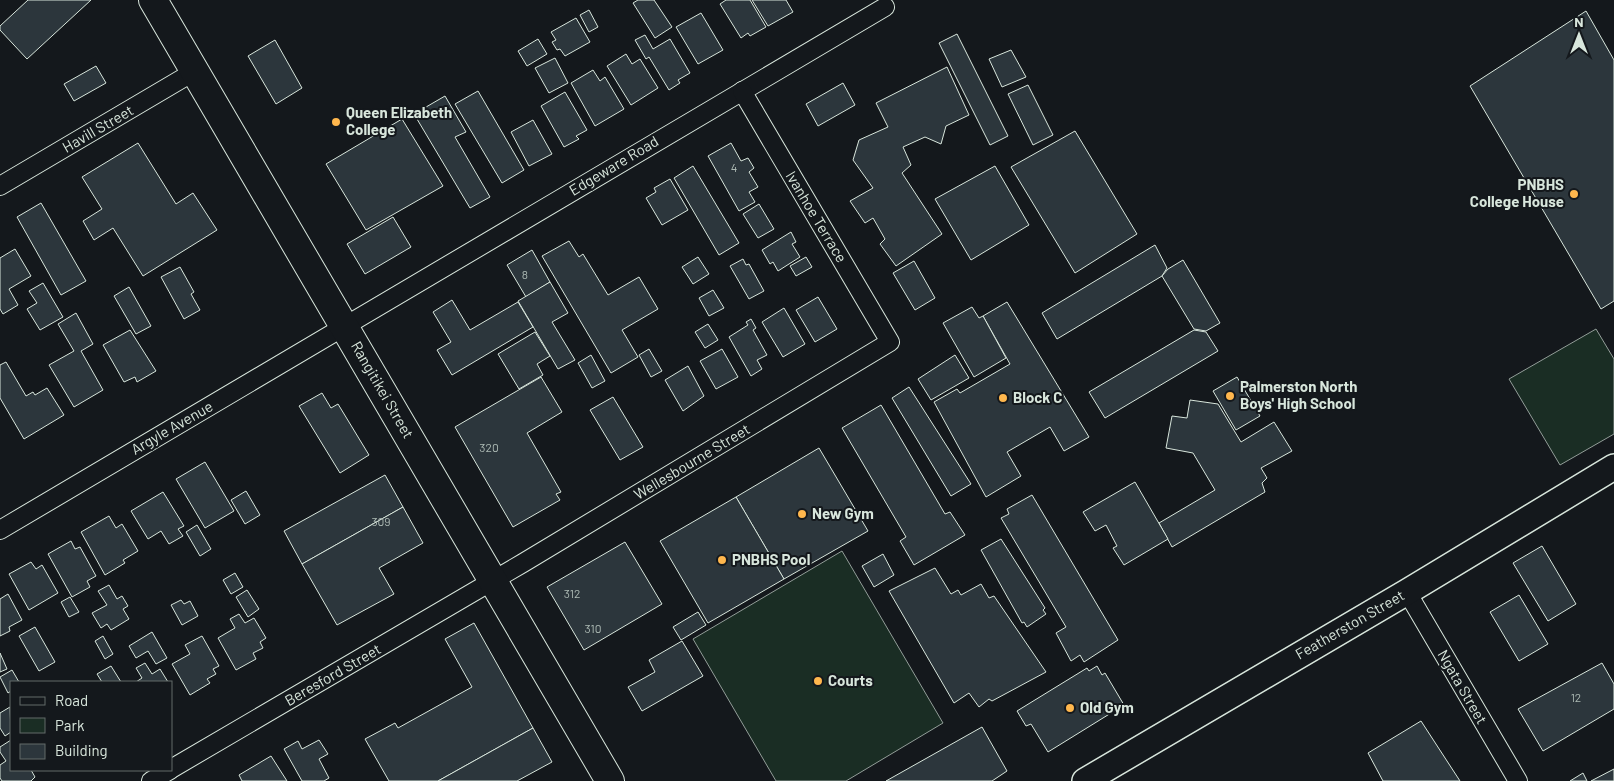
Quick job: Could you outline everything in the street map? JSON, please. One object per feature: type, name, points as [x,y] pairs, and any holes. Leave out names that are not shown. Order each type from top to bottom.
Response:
[{"type":"highway","name":"Rangitikei Street","points":[[153,0],[610,781]]},
{"type":"main road","name":"Featherston Street","points":[[1085,781],[1407,592],[1614,467]]},
{"type":"street","name":"Edgeware Road","points":[[344,326],[885,7]]},
{"type":"street","name":"Havill Street","points":[[0,186],[195,71]]},
{"type":"street","name":"Ivanhoe Terrace","points":[[742,91],[890,342]]},
{"type":"street","name":"Argyle Avenue","points":[[0,530],[344,326]]},
{"type":"street","name":"Wellesbourne Street","points":[[493,580],[890,342]]},
{"type":"street","name":"Beresford Street","points":[[172,768],[493,580]]},
{"type":"street","name":"Ngata Street","points":[[1407,592],[1518,781]]},
{"type":"street","name":"Beresford Street","points":[[151,781],[168,771]]},
{"type":"green space","points":[[1596,329],[1614,359],[1614,434],[1560,465],[1509,379]]},
{"type":"green space","name":"Courts","points":[[842,551],[943,723],[846,781],[776,781],[693,639]]},
{"type":"building","points":[[28,0],[91,0],[27,59],[0,30],[0,26]]},
{"type":"building","points":[[638,0],[654,0],[672,27],[655,38],[633,3]]},
{"type":"building","points":[[726,0],[750,0],[766,27],[750,36],[748,33],[741,38],[720,4]]},
{"type":"building","points":[[752,0],[786,0],[793,12],[768,26]]},
{"type":"building","points":[[589,10],[598,27],[589,32],[580,15]]},
{"type":"building","name":"PNBHS College House","points":[[1586,11],[1614,60],[1614,301],[1601,309],[1470,86]]},
{"type":"building","points":[[701,13],[723,50],[698,64],[676,27]]},
{"type":"building","points":[[576,18],[590,42],[565,56],[560,49],[557,50],[552,42],[556,40],[551,32]]},
{"type":"building","points":[[957,34],[1008,136],[990,145],[939,43]]},
{"type":"building","points":[[645,35],[653,49],[670,39],[690,73],[678,80],[680,83],[669,90],[649,57],[646,59],[635,40]]},
{"type":"building","points":[[538,39],[547,54],[527,66],[518,51]]},
{"type":"building","points":[[275,40],[302,88],[276,104],[248,56]]},
{"type":"building","points":[[1011,50],[1026,77],[1002,87],[989,59]]},
{"type":"building","points":[[626,54],[632,64],[640,59],[658,88],[631,105],[607,66]]},
{"type":"building","points":[[555,58],[568,83],[549,93],[535,68]]},
{"type":"building","points":[[96,66],[106,83],[74,101],[64,84]]},
{"type":"building","points":[[947,67],[969,115],[946,126],[941,144],[925,137],[903,147],[911,165],[902,173],[942,234],[896,266],[880,244],[885,239],[873,218],[865,223],[850,201],[873,188],[853,160],[859,140],[888,127],[876,103]]},
{"type":"building","points":[[593,70],[600,81],[605,77],[624,109],[595,126],[571,83]]},
{"type":"building","points":[[843,83],[855,105],[818,126],[806,104]]},
{"type":"building","points":[[1028,85],[1053,135],[1033,145],[1008,94]]},
{"type":"building","points":[[478,91],[524,170],[502,183],[455,104]]},
{"type":"building","points":[[565,92],[587,130],[576,136],[579,139],[564,147],[541,106]]},
{"type":"building","points":[[445,96],[466,132],[455,137],[490,197],[470,208],[414,114]]},
{"type":"building","points":[[402,119],[443,186],[366,230],[326,164]]},
{"type":"building","points":[[533,120],[552,154],[529,166],[511,132]]},
{"type":"building","points":[[1075,131],[1137,234],[1075,273],[1011,167]]},
{"type":"building","points":[[138,143],[176,204],[193,193],[217,230],[143,276],[113,228],[94,240],[83,221],[102,209],[82,177]]},
{"type":"building","points":[[731,143],[741,161],[748,158],[754,168],[749,172],[758,187],[749,192],[755,202],[739,211],[708,156]]},
{"type":"building","points":[[693,166],[739,243],[719,255],[674,178]]},
{"type":"building","points":[[995,166],[1029,225],[971,260],[935,199]]},
{"type":"building","points":[[670,179],[688,210],[662,225],[646,198],[656,192],[654,188]]},
{"type":"building","points":[[41,203],[86,281],[61,295],[17,217]]},
{"type":"building","points":[[759,204],[774,229],[758,238],[743,214]]},
{"type":"building","points":[[393,217],[411,247],[365,274],[347,244]]},
{"type":"building","points":[[791,232],[796,242],[792,244],[800,257],[778,271],[773,262],[770,264],[762,250]]},
{"type":"building","points":[[569,241],[579,257],[583,254],[608,295],[639,277],[658,309],[622,330],[638,357],[611,373],[542,256]]},
{"type":"building","points":[[1155,245],[1167,268],[1162,276],[1057,339],[1042,313]]},
{"type":"building","points":[[15,249],[31,276],[9,289],[18,305],[3,314],[0,309],[0,258]]},
{"type":"building","points":[[532,250],[550,282],[526,297],[507,265]]},
{"type":"building","points":[[698,257],[709,274],[693,284],[682,267]]},
{"type":"building","points":[[806,257],[812,267],[796,276],[790,266]]},
{"type":"building","points":[[743,259],[746,265],[749,264],[764,291],[749,299],[730,266]]},
{"type":"building","points":[[1183,260],[1220,323],[1206,331],[1194,329],[1162,276],[1168,269]]},
{"type":"building","points":[[914,261],[935,298],[915,310],[893,273]]},
{"type":"building","points":[[180,267],[194,292],[191,294],[200,310],[184,319],[161,277]]},
{"type":"building","points":[[550,282],[568,313],[552,322],[575,360],[558,369],[518,301]]},
{"type":"building","points":[[43,283],[63,317],[40,330],[27,309],[37,303],[29,291]]},
{"type":"building","points":[[129,287],[151,326],[136,334],[114,296]]},
{"type":"building","points":[[713,290],[724,308],[709,316],[699,298]]},
{"type":"building","points":[[818,297],[837,329],[815,342],[796,310]]},
{"type":"building","points":[[452,300],[470,330],[518,302],[533,327],[452,375],[437,350],[451,342],[433,312]]},
{"type":"building","name":"Block C","points":[[1007,302],[1089,437],[1064,451],[1050,427],[1007,452],[1021,476],[986,497],[934,402],[957,389],[960,393],[1010,364],[983,316]]},
{"type":"building","points":[[972,307],[979,318],[983,316],[1006,358],[974,377],[943,323]]},
{"type":"building","points":[[784,308],[805,344],[783,357],[762,322]]},
{"type":"building","points":[[76,313],[93,344],[81,351],[103,390],[74,407],[49,365],[74,351],[58,324]]},
{"type":"building","points":[[751,319],[756,328],[753,330],[767,355],[757,360],[762,369],[751,376],[729,337],[748,325],[746,322]]},
{"type":"building","points":[[708,324],[718,340],[705,348],[695,332]]},
{"type":"building","points":[[130,330],[156,371],[137,382],[135,377],[124,382],[103,345]]},
{"type":"building","points":[[1194,330],[1206,332],[1218,351],[1105,418],[1089,392]]},
{"type":"building","points":[[535,332],[550,356],[537,364],[543,375],[519,389],[498,354]]},
{"type":"building","points":[[649,349],[662,371],[651,377],[639,355]]},
{"type":"building","points":[[722,349],[738,377],[716,389],[700,361]]},
{"type":"building","points":[[591,355],[605,381],[592,388],[578,363]]},
{"type":"building","points":[[955,355],[969,378],[931,400],[918,379]]},
{"type":"building","points":[[6,362],[26,396],[33,392],[35,395],[47,388],[64,415],[24,439],[0,398],[0,365]]},
{"type":"building","points":[[688,366],[704,396],[683,411],[665,380]]},
{"type":"building","points":[[541,377],[562,412],[527,433],[561,492],[556,494],[560,500],[513,527],[455,427]]},
{"type":"building","points":[[1237,377],[1260,416],[1236,430],[1213,391]]},
{"type":"building","points":[[909,387],[971,484],[951,496],[892,398]]},
{"type":"building","points":[[322,393],[331,408],[338,404],[369,455],[340,473],[299,406]]},
{"type":"building","points":[[613,397],[643,447],[620,460],[590,410]]},
{"type":"building","points":[[1190,400],[1218,404],[1241,442],[1274,422],[1292,451],[1261,468],[1267,478],[1262,483],[1265,492],[1172,547],[1159,523],[1215,490],[1193,453],[1166,448],[1172,416],[1187,418]]},
{"type":"building","points":[[881,405],[945,514],[950,512],[965,535],[914,565],[900,541],[906,537],[842,428]]},
{"type":"building","name":"New Gym","points":[[819,448],[868,531],[784,579],[736,497]]},
{"type":"building","points":[[205,462],[234,511],[205,528],[176,479]]},
{"type":"building","points":[[385,475],[403,507],[302,564],[284,531]]},
{"type":"building","points":[[1135,482],[1168,539],[1124,565],[1113,548],[1117,546],[1106,525],[1095,531],[1083,512]]},
{"type":"building","points":[[246,491],[260,515],[245,524],[231,500]]},
{"type":"building","points":[[163,492],[184,526],[178,529],[183,536],[169,544],[161,531],[148,539],[131,511]]},
{"type":"building","points":[[1032,495],[1118,640],[1084,662],[1080,655],[1071,661],[1056,633],[1066,627],[1001,518],[1009,514],[1007,509]]},
{"type":"building","name":"PNBHS Pool","points":[[736,497],[784,579],[708,623],[660,541]]},
{"type":"building","points":[[403,507],[423,543],[379,568],[394,594],[337,625],[302,564]]},
{"type":"building","points":[[109,516],[116,528],[122,524],[138,551],[123,560],[125,563],[105,575],[81,532]]},
{"type":"building","points":[[197,525],[211,549],[200,556],[186,532]]},
{"type":"building","points":[[1001,539],[1045,608],[1043,610],[1046,614],[1027,627],[1024,622],[1022,623],[981,550]]},
{"type":"building","points":[[71,541],[75,549],[80,547],[96,576],[87,581],[90,587],[72,597],[48,554]]},
{"type":"building","points":[[625,542],[662,604],[584,650],[547,587]]},
{"type":"building","points":[[1542,546],[1576,604],[1548,621],[1513,563]]},
{"type":"building","points":[[883,554],[894,575],[874,587],[862,566]]},
{"type":"building","points":[[31,562],[36,569],[42,565],[58,593],[29,610],[9,574]]},
{"type":"building","points":[[935,568],[951,594],[958,590],[961,595],[981,584],[989,598],[994,596],[1046,672],[992,701],[989,699],[979,707],[969,693],[954,703],[889,591]]},
{"type":"building","points":[[235,573],[243,587],[231,594],[223,580]]},
{"type":"building","points":[[109,585],[117,599],[122,596],[128,606],[123,609],[129,619],[111,630],[107,624],[101,628],[92,613],[107,605],[98,591]]},
{"type":"building","points":[[247,590],[259,609],[248,617],[236,597]]},
{"type":"building","points":[[8,594],[22,620],[9,627],[10,631],[0,636],[0,599]]},
{"type":"building","points":[[1519,595],[1548,644],[1519,661],[1490,612]]},
{"type":"building","points":[[70,597],[79,612],[69,617],[61,602]]},
{"type":"building","points":[[181,600],[184,604],[190,601],[198,616],[182,625],[171,605]]},
{"type":"building","points":[[698,612],[706,625],[681,640],[673,627]]},
{"type":"building","points":[[239,614],[245,623],[254,618],[266,638],[260,642],[263,648],[253,653],[256,659],[236,670],[218,638],[235,628],[230,619]]},
{"type":"building","points":[[474,623],[533,728],[438,781],[389,781],[365,739],[395,723],[398,728],[472,687],[445,639]]},
{"type":"building","points":[[35,627],[55,662],[39,671],[19,636]]},
{"type":"building","points":[[152,632],[167,658],[156,664],[148,651],[136,658],[129,646]]},
{"type":"building","points":[[103,636],[113,654],[105,659],[95,641]]},
{"type":"building","points":[[202,636],[219,666],[213,669],[216,674],[207,679],[210,683],[190,695],[172,664],[190,654],[185,645]]},
{"type":"building","points":[[682,641],[703,676],[642,711],[628,687],[655,672],[649,660]]},
{"type":"building","points":[[0,653],[7,669],[0,672]]},
{"type":"building","points":[[145,663],[152,674],[160,669],[167,681],[138,681],[142,678],[136,668]]},
{"type":"building","points":[[1602,663],[1614,684],[1614,709],[1543,751],[1518,709]]},
{"type":"building","points":[[111,666],[120,681],[101,681],[97,674]]},
{"type":"building","name":"Old Gym","points":[[1097,666],[1102,675],[1105,673],[1124,705],[1048,752],[1031,724],[1026,726],[1017,711],[1087,668],[1089,671]]},
{"type":"building","points":[[12,670],[18,681],[10,681],[10,692],[8,693],[0,677]]},
{"type":"building","points":[[10,707],[10,733],[5,736],[0,728],[0,713]]},
{"type":"building","points":[[1421,721],[1460,781],[1383,781],[1368,753]]},
{"type":"building","points":[[982,727],[1007,771],[992,781],[886,781]]},
{"type":"building","points":[[533,728],[552,762],[517,781],[438,781]]},
{"type":"building","points":[[319,740],[328,754],[319,759],[329,778],[324,781],[302,781],[284,749],[298,741],[302,749]]},
{"type":"building","points":[[10,741],[10,771],[32,771],[35,777],[31,781],[2,781],[0,778],[0,765],[6,761],[0,752],[0,747]]},
{"type":"building","points":[[271,756],[287,781],[242,781],[239,775]]},
{"type":"building","points":[[1614,769],[1614,781],[1591,781]]},
{"type":"building","points":[[1583,773],[1587,781],[1570,781]]},
{"type":"place","name":"Queen Elizabeth College","points":[[336,122]]},
{"type":"place","name":"PNBHS College House","points":[[1574,194]]},
{"type":"place","name":"Palmerston North Boys' High School","points":[[1230,396]]},
{"type":"place","name":"Block C","points":[[1003,398]]},
{"type":"place","name":"New Gym","points":[[802,514]]},
{"type":"place","name":"PNBHS Pool","points":[[722,560]]},
{"type":"place","name":"Courts","points":[[818,681]]},
{"type":"place","name":"Old Gym","points":[[1070,708]]}]
